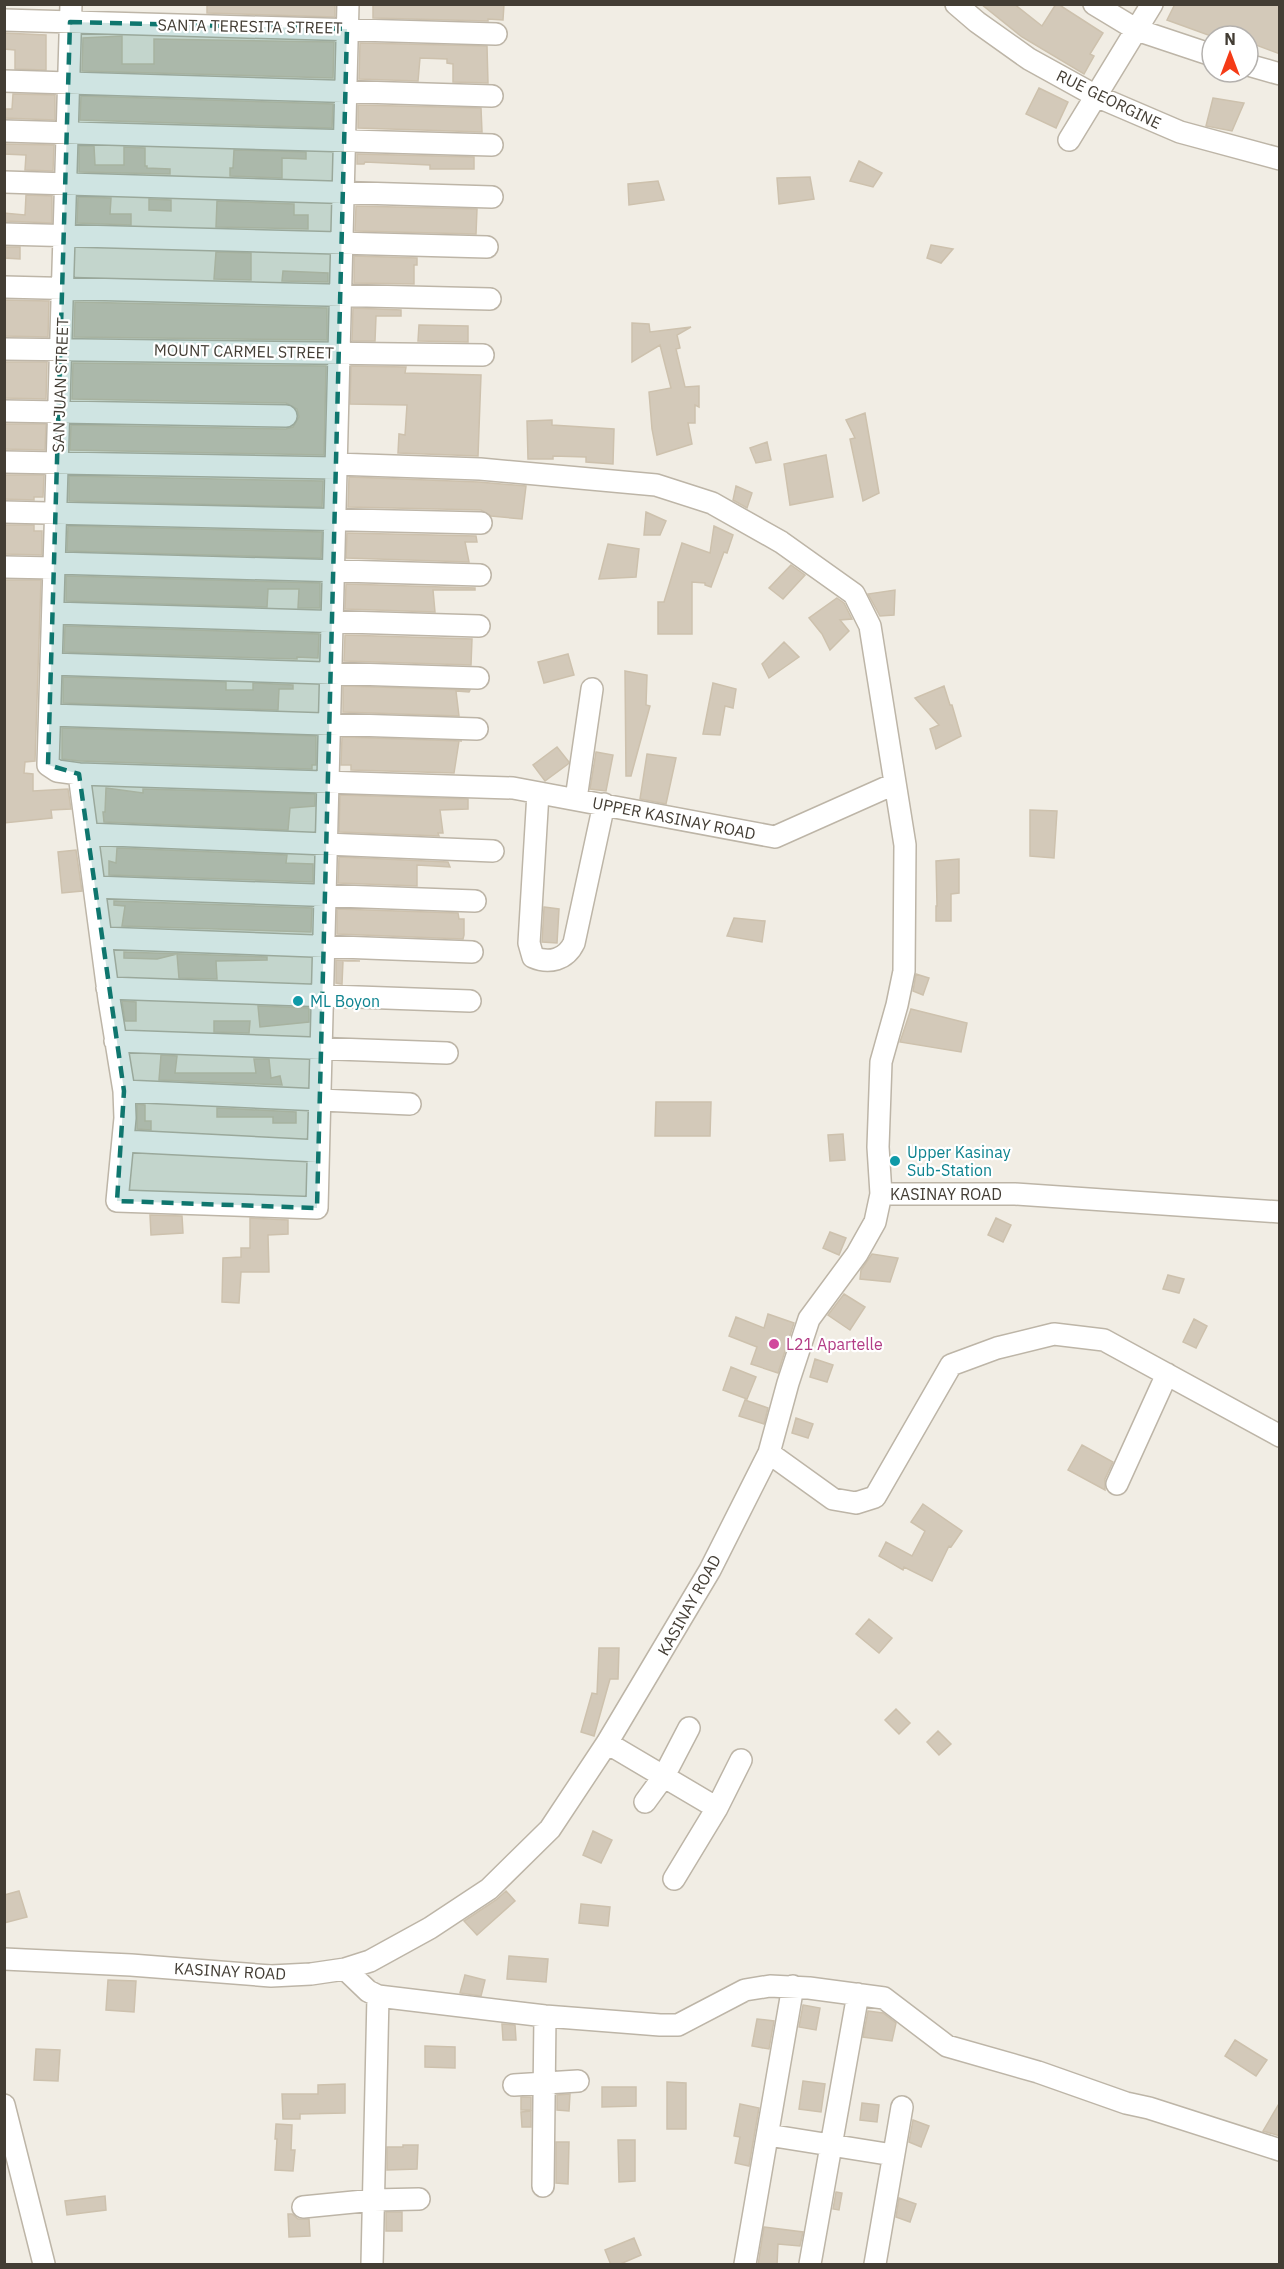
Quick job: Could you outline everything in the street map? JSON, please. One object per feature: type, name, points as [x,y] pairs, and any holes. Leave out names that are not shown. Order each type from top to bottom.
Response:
[{"type":"street","points":[[79,774],[107,988],[124,1091],[125,1118],[117,1201],[317,1208],[348,4]]},
{"type":"street","name":"RUE GEORGINE","points":[[956,4],[1029,59],[1096,96],[1180,132],[1280,159]]},
{"type":"street","points":[[1094,4],[1137,30],[1200,51]]},
{"type":"street","points":[[1069,140],[1152,4]]},
{"type":"street","name":"SANTA TERESITA STREET","points":[[4,20],[70,13],[347,29],[496,34]]},
{"type":"street","name":"SAN JUAN STREET","points":[[48,765],[62,349],[70,13]]},
{"type":"street","points":[[1260,68],[1280,74]]},
{"type":"street","points":[[4,81],[492,96]]},
{"type":"street","points":[[4,132],[492,145]]},
{"type":"street","points":[[4,182],[492,197]]},
{"type":"street","points":[[4,234],[487,248]]},
{"type":"street","points":[[4,287],[490,299]]},
{"type":"street","name":"MOUNT CARMEL STREET","points":[[4,349],[483,355]]},
{"type":"street","points":[[4,411],[286,416]]},
{"type":"street","points":[[4,462],[480,470],[656,485],[712,503],[781,542],[854,594],[870,626],[905,845],[904,971],[881,1062],[878,1147],[881,1194]]},
{"type":"street","points":[[4,512],[481,523]]},
{"type":"street","points":[[4,567],[54,566],[480,575]]},
{"type":"street","points":[[53,614],[479,626]]},
{"type":"street","points":[[51,664],[478,678]]},
{"type":"street","points":[[576,799],[592,689]]},
{"type":"street","points":[[50,715],[477,729]]},
{"type":"street","name":"UPPER KASINAY ROAD","points":[[48,765],[57,771],[79,774],[513,789],[775,837],[894,784]]},
{"type":"street","points":[[538,793],[529,943],[533,957],[544,962],[564,956],[574,943],[604,804]]},
{"type":"street","points":[[87,834],[493,851]]},
{"type":"street","points":[[94,887],[475,901]]},
{"type":"street","points":[[101,938],[472,952]]},
{"type":"street","points":[[107,988],[471,1001]]},
{"type":"street","points":[[115,1041],[447,1053]]},
{"type":"street","points":[[124,1091],[410,1104]]},
{"type":"street","points":[[123,1142],[318,1151]]},
{"type":"street","name":"KASINAY ROAD","points":[[4,1959],[131,1965],[271,1976],[311,1974],[345,1969],[370,1961],[430,1928],[489,1889],[550,1828],[607,1743],[710,1570],[769,1453],[809,1318],[857,1254],[875,1222],[881,1194],[1016,1194],[1280,1212]]},
{"type":"street","points":[[769,1453],[833,1500],[856,1503],[875,1497],[951,1365],[997,1348],[1054,1334],[1104,1340],[1280,1436]]},
{"type":"street","points":[[1117,1484],[1167,1374]]},
{"type":"street","points":[[645,1802],[664,1776],[689,1728]]},
{"type":"street","points":[[607,1743],[717,1808]]},
{"type":"street","points":[[674,1879],[717,1808],[741,1760]]},
{"type":"street","points":[[345,1969],[378,1996],[545,2016],[678,2025],[745,1990],[770,1986],[793,1986],[884,1998],[947,2046],[1038,2072],[1126,2103],[1149,2108],[1280,2150]]},
{"type":"street","points":[[745,2265],[793,1986]]},
{"type":"street","points":[[810,2265],[858,1994]]},
{"type":"street","points":[[372,2265],[378,1996]]},
{"type":"street","points":[[543,2186],[545,2016]]},
{"type":"street","points":[[514,2085],[578,2081]]},
{"type":"street","points":[[4,2105],[44,2265]]},
{"type":"street","points":[[875,2265],[902,2107]]},
{"type":"street","points":[[768,2135],[893,2155]]},
{"type":"street","points":[[303,2207],[374,2200],[419,2199]]},
{"type":"highlighted area","points":[[70,22],[347,29],[317,1208],[117,1201],[124,1091],[79,774],[48,765]]},
{"type":"building","points":[[207,4],[335,4],[335,17],[207,13]]},
{"type":"building","points":[[373,4],[504,4],[503,20],[488,19],[488,21],[373,18]]},
{"type":"building","points":[[981,4],[1014,4],[1042,26],[1058,4],[1103,33],[1090,54],[1094,56],[1084,74],[1022,37]]},
{"type":"building","points":[[1175,4],[1280,4],[1280,54],[1260,46],[1260,24],[1200,24],[1200,32],[1167,20]]},
{"type":"building","points":[[4,33],[46,35],[46,70],[15,69],[15,50],[4,49]]},
{"type":"building","points":[[122,36],[122,64],[154,64],[154,39],[334,42],[333,78],[82,71],[83,38]]},
{"type":"building","points":[[360,43],[487,46],[488,83],[453,82],[453,64],[447,63],[447,59],[420,58],[418,81],[359,79]]},
{"type":"building","points":[[1039,88],[1068,102],[1056,128],[1026,114]]},
{"type":"building","points":[[13,94],[55,95],[55,120],[4,118],[4,109],[12,109]]},
{"type":"building","points":[[81,96],[333,104],[332,128],[80,120]]},
{"type":"building","points":[[1213,98],[1244,103],[1232,131],[1206,126]]},
{"type":"building","points":[[358,105],[481,108],[482,132],[358,128]]},
{"type":"building","points":[[4,144],[54,145],[53,171],[25,170],[26,155],[4,154]]},
{"type":"building","points":[[79,146],[94,146],[95,165],[124,165],[124,147],[145,148],[145,166],[170,169],[170,174],[79,172]]},
{"type":"building","points":[[234,150],[306,152],[306,159],[282,158],[282,178],[230,176]]},
{"type":"building","points":[[357,154],[474,157],[474,169],[430,169],[430,165],[365,162],[357,164]]},
{"type":"building","points":[[859,161],[882,173],[873,187],[850,181]]},
{"type":"building","points":[[810,177],[814,199],[779,204],[777,178]]},
{"type":"building","points":[[658,181],[664,200],[629,205],[628,184]]},
{"type":"building","points":[[26,195],[52,196],[52,223],[4,221],[4,213],[25,215]]},
{"type":"building","points":[[78,197],[111,198],[110,214],[131,214],[131,225],[77,223]]},
{"type":"building","points":[[149,199],[171,200],[171,211],[149,210]]},
{"type":"building","points":[[217,201],[294,204],[294,215],[308,215],[308,229],[216,227]]},
{"type":"building","points":[[356,206],[477,209],[476,234],[355,231]]},
{"type":"building","points":[[931,245],[953,249],[941,263],[927,258]]},
{"type":"building","points":[[4,247],[20,247],[20,259],[4,258]]},
{"type":"building","points":[[216,252],[251,253],[251,280],[214,279]]},
{"type":"building","points":[[354,256],[417,258],[417,265],[414,265],[414,284],[354,283]]},
{"type":"building","points":[[283,271],[328,273],[328,282],[282,281]]},
{"type":"building","points":[[5,300],[49,301],[48,337],[4,336]]},
{"type":"building","points":[[75,302],[327,308],[327,340],[74,337]]},
{"type":"building","points":[[353,308],[401,310],[401,316],[376,316],[375,341],[352,341]]},
{"type":"building","points":[[632,323],[649,324],[650,332],[691,327],[677,335],[680,348],[676,349],[685,387],[699,386],[699,407],[695,405],[695,423],[688,423],[692,444],[657,455],[649,392],[671,388],[660,345],[632,362]]},
{"type":"building","points":[[419,325],[468,326],[468,342],[418,341]]},
{"type":"building","points":[[4,362],[47,362],[46,399],[4,398]]},
{"type":"building","points":[[73,363],[326,366],[324,455],[70,450],[71,425],[286,429],[293,427],[299,417],[297,409],[286,403],[72,399]]},
{"type":"building","points":[[351,366],[406,367],[405,373],[481,375],[478,456],[398,453],[399,434],[405,435],[407,405],[350,404]]},
{"type":"building","points":[[865,413],[879,493],[863,501],[850,439],[855,438],[846,420]]},
{"type":"building","points":[[552,420],[552,425],[614,429],[613,464],[586,462],[586,457],[553,456],[553,459],[528,459],[527,421]]},
{"type":"building","points":[[4,424],[46,424],[45,450],[4,449]]},
{"type":"building","points":[[767,442],[771,460],[756,463],[750,448]]},
{"type":"building","points":[[826,455],[833,497],[790,505],[784,464]]},
{"type":"building","points":[[4,475],[44,475],[43,497],[34,497],[34,500],[4,499]]},
{"type":"building","points":[[69,476],[323,481],[322,507],[69,501]]},
{"type":"building","points":[[349,477],[526,486],[522,519],[491,516],[481,510],[348,507]]},
{"type":"building","points":[[736,486],[752,493],[747,508],[733,500]]},
{"type":"building","points":[[646,512],[666,521],[660,535],[644,535]]},
{"type":"building","points":[[4,525],[34,525],[34,531],[42,531],[42,555],[4,554]]},
{"type":"building","points":[[68,526],[322,532],[321,558],[67,551]]},
{"type":"building","points":[[714,526],[733,535],[711,587],[705,583],[692,582],[692,634],[658,634],[658,602],[664,602],[682,543],[710,553]]},
{"type":"building","points":[[347,533],[476,536],[477,542],[465,542],[469,562],[346,558]]},
{"type":"building","points":[[608,544],[639,549],[636,577],[599,579]]},
{"type":"building","points":[[791,565],[805,575],[783,599],[769,588]]},
{"type":"building","points":[[66,576],[320,583],[320,608],[298,608],[299,589],[268,589],[267,607],[66,601]]},
{"type":"building","points":[[4,580],[41,580],[35,761],[25,762],[24,773],[33,774],[33,791],[68,789],[71,809],[51,810],[52,818],[4,823]]},
{"type":"building","points":[[346,584],[475,588],[475,590],[433,590],[435,612],[345,609]]},
{"type":"building","points":[[895,590],[894,615],[880,616],[868,594]]},
{"type":"building","points":[[837,598],[844,603],[852,619],[840,620],[849,631],[830,650],[822,634],[809,618]]},
{"type":"building","points":[[65,626],[319,634],[318,658],[64,652]]},
{"type":"building","points":[[345,635],[472,639],[471,665],[344,661]]},
{"type":"building","points":[[784,642],[799,657],[769,678],[762,664]]},
{"type":"building","points":[[568,654],[574,675],[544,683],[538,662]]},
{"type":"building","points":[[625,671],[647,675],[646,705],[650,706],[631,776],[626,776]]},
{"type":"building","points":[[63,677],[226,682],[226,690],[253,690],[253,683],[293,685],[293,689],[279,689],[278,710],[63,703]]},
{"type":"building","points":[[713,683],[736,689],[733,708],[725,706],[720,735],[703,734]]},
{"type":"building","points":[[343,686],[470,690],[469,692],[456,691],[459,716],[343,712]]},
{"type":"building","points":[[944,686],[961,736],[936,749],[930,729],[939,725],[915,698]]},
{"type":"building","points":[[62,728],[316,736],[316,765],[312,765],[312,769],[62,759]]},
{"type":"building","points":[[342,737],[462,741],[459,741],[454,773],[351,770],[351,765],[341,765]]},
{"type":"building","points":[[557,747],[569,762],[545,781],[533,765]]},
{"type":"building","points":[[596,752],[613,755],[606,791],[590,789]]},
{"type":"building","points":[[647,754],[676,758],[666,804],[640,799]]},
{"type":"building","points":[[106,788],[143,793],[143,789],[315,794],[315,806],[290,808],[288,830],[104,822]]},
{"type":"building","points":[[340,795],[468,799],[468,809],[440,810],[443,833],[438,833],[439,836],[339,832]]},
{"type":"building","points":[[1030,810],[1057,811],[1054,858],[1030,856]]},
{"type":"building","points":[[117,848],[287,855],[286,863],[313,864],[313,882],[109,875],[109,861],[116,863]]},
{"type":"building","points":[[76,850],[82,891],[62,893],[58,852]]},
{"type":"building","points":[[339,857],[448,862],[450,867],[417,865],[417,886],[338,883]]},
{"type":"building","points":[[959,859],[959,893],[951,894],[951,921],[936,921],[936,861]]},
{"type":"building","points":[[114,901],[312,908],[311,932],[122,926],[125,906],[114,905]]},
{"type":"building","points":[[544,907],[559,909],[557,943],[542,942]]},
{"type":"building","points":[[337,909],[458,913],[459,919],[464,919],[464,935],[463,939],[337,934]]},
{"type":"building","points":[[734,918],[765,921],[762,942],[727,936]]},
{"type":"building","points":[[124,952],[267,957],[267,960],[216,961],[217,979],[179,978],[177,954],[157,959],[124,958]]},
{"type":"building","points":[[336,960],[360,961],[343,961],[342,984],[336,983]]},
{"type":"building","points":[[916,974],[929,978],[923,995],[913,991]]},
{"type":"building","points":[[122,1001],[136,1002],[136,1021],[125,1021]]},
{"type":"building","points":[[258,1006],[309,1008],[309,1022],[260,1027]]},
{"type":"building","points":[[911,1009],[967,1023],[961,1052],[900,1042]]},
{"type":"building","points":[[214,1021],[250,1021],[249,1033],[214,1032]]},
{"type":"building","points":[[161,1055],[177,1056],[175,1073],[256,1073],[254,1059],[269,1059],[271,1078],[280,1076],[282,1085],[159,1080]]},
{"type":"building","points":[[656,1102],[711,1102],[710,1136],[655,1136]]},
{"type":"building","points":[[137,1104],[145,1105],[145,1121],[151,1121],[151,1130],[137,1129]]},
{"type":"building","points":[[217,1108],[296,1112],[296,1123],[273,1123],[273,1117],[217,1117]]},
{"type":"building","points":[[843,1134],[845,1160],[830,1161],[828,1135]]},
{"type":"building","points":[[150,1215],[182,1216],[183,1233],[151,1235]]},
{"type":"building","points":[[250,1218],[288,1220],[288,1234],[268,1235],[269,1272],[241,1272],[239,1303],[222,1302],[223,1258],[241,1257],[241,1248],[250,1248]]},
{"type":"building","points":[[996,1218],[1011,1225],[1003,1242],[988,1235]]},
{"type":"building","points":[[830,1232],[846,1238],[839,1255],[823,1248]]},
{"type":"building","points":[[872,1254],[898,1258],[890,1282],[860,1279],[861,1270]]},
{"type":"building","points":[[1168,1275],[1184,1279],[1179,1293],[1163,1289]]},
{"type":"building","points":[[844,1294],[865,1307],[850,1330],[828,1315]]},
{"type":"building","name":"L21 Apartelle","points":[[768,1314],[794,1323],[778,1373],[751,1364],[757,1347],[729,1336],[736,1317],[764,1328]]},
{"type":"building","points":[[1194,1319],[1207,1326],[1196,1348],[1183,1342]]},
{"type":"building","points":[[815,1359],[833,1365],[827,1382],[810,1377]]},
{"type":"building","points":[[731,1367],[756,1377],[747,1399],[723,1390]]},
{"type":"building","points":[[745,1400],[768,1408],[764,1424],[739,1416]]},
{"type":"building","points":[[796,1418],[813,1424],[808,1438],[792,1433]]},
{"type":"building","points":[[1082,1445],[1113,1462],[1105,1479],[1105,1490],[1068,1470]]},
{"type":"building","points":[[923,1504],[962,1531],[951,1547],[949,1546],[932,1581],[904,1567],[903,1570],[879,1556],[886,1542],[912,1556],[925,1531],[911,1522]]},
{"type":"building","points":[[869,1619],[892,1638],[879,1653],[856,1634]]},
{"type":"building","points":[[599,1648],[619,1648],[618,1679],[610,1679],[594,1736],[581,1732],[592,1693],[597,1694]]},
{"type":"building","points":[[896,1709],[910,1723],[899,1734],[885,1720]]},
{"type":"building","points":[[938,1731],[951,1744],[939,1755],[927,1742]]},
{"type":"building","points":[[593,1831],[612,1840],[601,1863],[583,1855]]},
{"type":"building","points":[[19,1891],[27,1917],[4,1923],[4,1895]]},
{"type":"building","points":[[506,1891],[515,1901],[477,1935],[464,1921]]},
{"type":"building","points":[[581,1904],[610,1907],[608,1926],[579,1923]]},
{"type":"building","points":[[509,1956],[548,1959],[546,1982],[507,1979]]},
{"type":"building","points":[[465,1975],[485,1980],[481,1996],[460,1993]]},
{"type":"building","points":[[108,1980],[136,1981],[134,2012],[106,2010]]},
{"type":"building","points":[[803,2005],[820,2008],[816,2030],[799,2027]]},
{"type":"building","points":[[868,2011],[883,2013],[896,2023],[892,2041],[863,2037]]},
{"type":"building","points":[[757,2019],[774,2021],[769,2049],[752,2046]]},
{"type":"building","points":[[502,2024],[515,2025],[516,2040],[503,2040]]},
{"type":"building","points":[[1235,2040],[1267,2060],[1256,2076],[1225,2056]]},
{"type":"building","points":[[425,2046],[455,2047],[455,2068],[425,2067]]},
{"type":"building","points":[[36,2049],[60,2050],[58,2081],[34,2080]]},
{"type":"building","points":[[803,2081],[825,2084],[821,2112],[799,2109]]},
{"type":"building","points":[[667,2082],[686,2083],[686,2129],[667,2129]]},
{"type":"building","points":[[345,2084],[345,2113],[300,2114],[300,2119],[283,2119],[282,2094],[318,2094],[318,2085]]},
{"type":"building","points":[[602,2087],[636,2087],[636,2106],[602,2107]]},
{"type":"building","points":[[570,2094],[569,2111],[557,2110],[557,2095]]},
{"type":"building","points":[[521,2097],[531,2097],[531,2110],[521,2110]]},
{"type":"building","points":[[1280,2102],[1280,2136],[1263,2131]]},
{"type":"building","points":[[862,2103],[879,2105],[877,2122],[860,2120]]},
{"type":"building","points":[[740,2104],[759,2108],[749,2166],[735,2163],[740,2137],[734,2136]]},
{"type":"building","points":[[531,2111],[531,2127],[522,2127],[521,2112]]},
{"type":"building","points":[[913,2120],[929,2126],[921,2147],[909,2142]]},
{"type":"building","points":[[276,2124],[292,2125],[291,2150],[295,2150],[293,2171],[275,2170]]},
{"type":"building","points":[[618,2140],[635,2140],[635,2181],[619,2182]]},
{"type":"building","points":[[556,2142],[569,2142],[568,2184],[556,2183]]},
{"type":"building","points":[[403,2145],[418,2145],[417,2169],[387,2170],[387,2147],[403,2147]]},
{"type":"building","points":[[836,2192],[842,2193],[839,2210],[833,2209]]},
{"type":"building","points":[[105,2196],[106,2210],[67,2215],[65,2201]]},
{"type":"building","points":[[899,2198],[916,2204],[910,2222],[896,2217]]},
{"type":"building","points":[[386,2212],[402,2212],[402,2231],[386,2231]]},
{"type":"building","points":[[288,2214],[298,2219],[309,2219],[310,2236],[289,2237]]},
{"type":"building","points":[[764,2227],[803,2232],[800,2246],[778,2244],[777,2265],[758,2265]]},
{"type":"building","points":[[634,2238],[641,2255],[618,2265],[611,2265],[605,2250]]},
{"type":"place","name":"ML Boyon","points":[[298,1001]]},
{"type":"place","name":"Upper Kasinay Sub-Station","points":[[895,1161]]},
{"type":"place","name":"L21 Apartelle","points":[[774,1344]]}]
